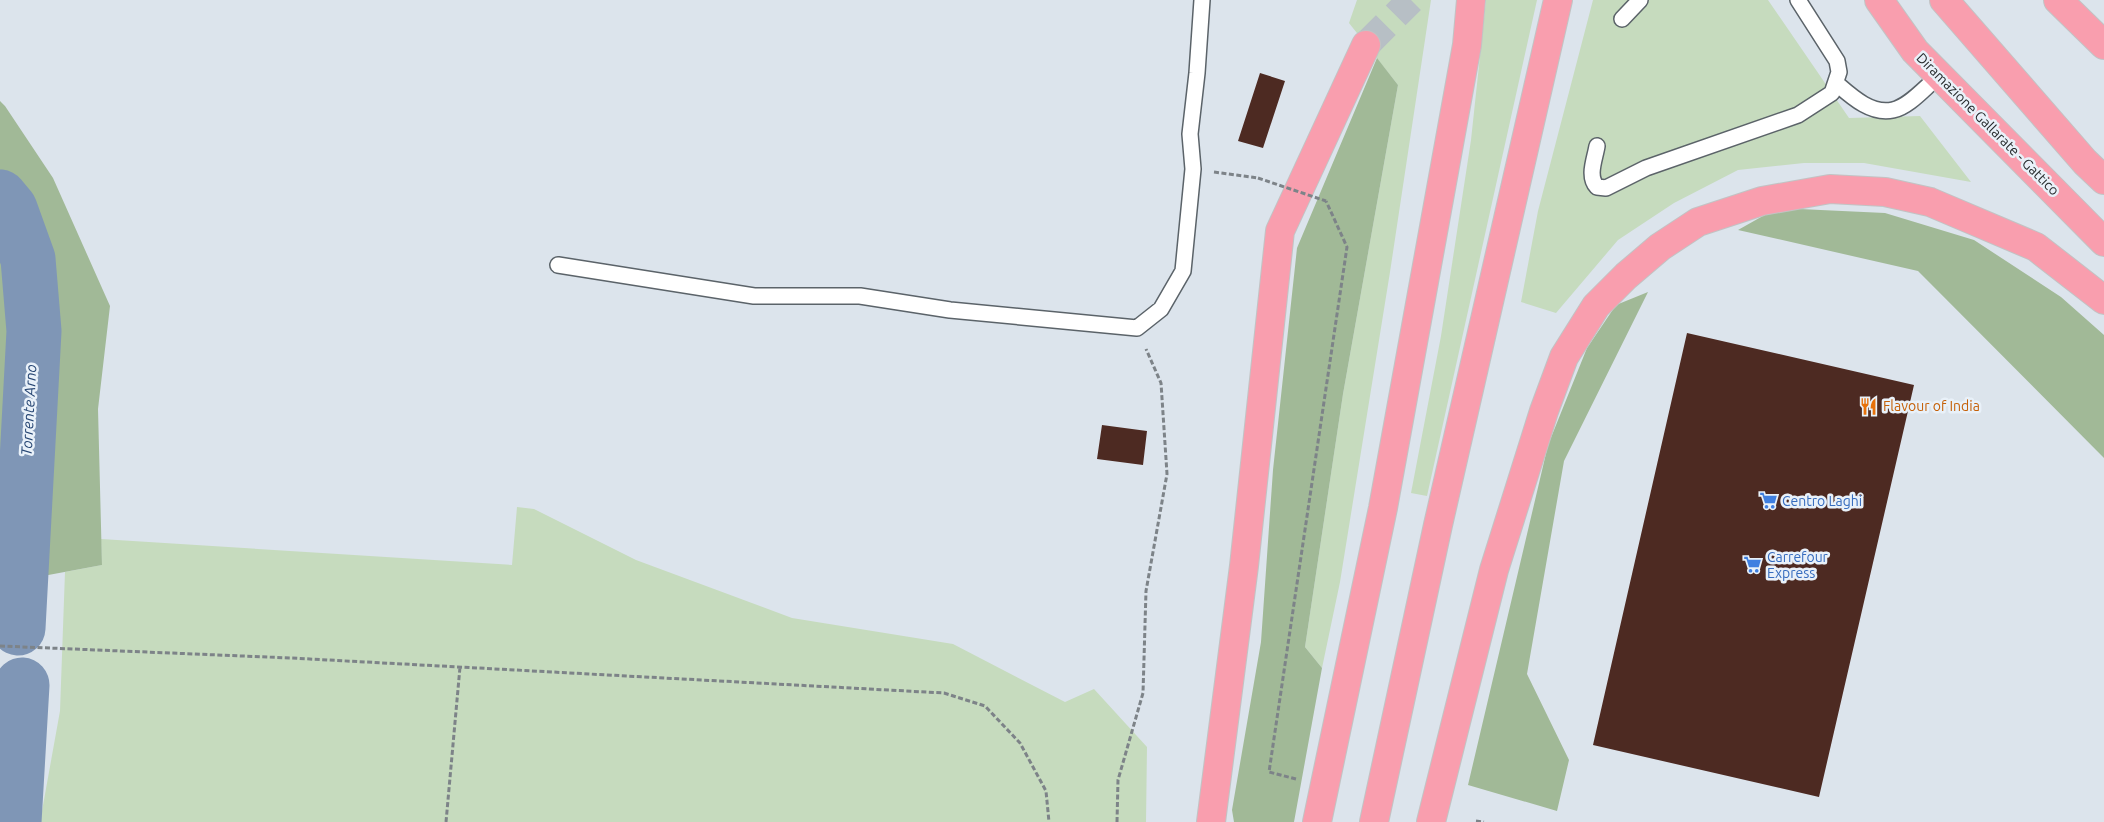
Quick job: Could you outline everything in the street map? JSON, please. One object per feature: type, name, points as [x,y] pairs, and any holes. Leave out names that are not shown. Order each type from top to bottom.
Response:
[{"type":"highway","points":[[1317,822],[1387,489],[1466,55],[1471,0]]},
{"type":"highway","points":[[1374,822],[1438,525],[1558,0]]},
{"type":"highway","name":"Diramazione Gallarate - Gattico","points":[[1879,0],[1915,51],[2104,242]]},
{"type":"highway","points":[[1944,0],[2085,162],[2104,180]]},
{"type":"highway","points":[[2058,0],[2104,45]]},
{"type":"highway","points":[[1211,822],[1244,566],[1280,231],[1366,45]]},
{"type":"highway","points":[[1431,822],[1494,570],[1538,427],[1564,357],[1596,306],[1626,276],[1660,247],[1698,222],[1762,201],[1830,189],[1885,192],[1930,202],[2036,247],[2104,300]]},
{"type":"lane","points":[[558,265],[754,296],[860,296],[950,310],[1099,326],[1137,328],[1160,309],[1184,271],[1193,169],[1190,134],[1197,73],[1202,0]]},
{"type":"lane","points":[[1622,20],[1640,0]]},
{"type":"lane","points":[[1597,146],[1591,175],[1592,181],[1597,187],[1606,188],[1646,168],[1798,115],[1832,93],[1839,72],[1837,61],[1798,0]]},
{"type":"lane","points":[[1836,83],[1858,102],[1878,110],[1894,110],[1911,100],[1931,83]]},
{"type":"path","points":[[1193,169],[1258,178],[1326,201],[1347,247],[1269,772],[1299,780]]},
{"type":"path","points":[[1117,822],[1118,780],[1143,693],[1146,591],[1167,474],[1161,383],[1137,328]]},
{"type":"path","points":[[0,646],[460,667],[944,693],[985,706],[1020,743],[1046,791],[1049,822]]},
{"type":"path","points":[[446,822],[460,667]]},
{"type":"path","points":[[1476,821],[1484,822]]},
{"type":"green space","points":[[1357,0],[1431,0],[1390,272],[1340,582],[1322,668],[1305,647],[1343,394],[1398,85],[1349,23]]},
{"type":"green space","points":[[1486,0],[1537,0],[1427,496],[1411,493],[1441,336],[1471,140]]},
{"type":"green space","points":[[1593,0],[1768,0],[1849,118],[1920,116],[1971,182],[1864,163],[1804,163],[1738,170],[1674,203],[1618,240],[1556,313],[1521,302],[1538,211]]},
{"type":"green space","points":[[1377,58],[1398,85],[1343,394],[1305,647],[1322,668],[1294,822],[1234,822],[1232,810],[1261,642],[1273,470],[1297,248]]},
{"type":"green space","points":[[0,101],[53,178],[110,306],[98,409],[102,565],[0,584]]},
{"type":"green space","points":[[1777,208],[1885,213],[1974,240],[2061,297],[2104,335],[2104,458],[1918,271],[1738,230]]},
{"type":"green space","points":[[1648,292],[1564,461],[1527,674],[1569,760],[1557,811],[1468,785],[1548,445],[1587,348],[1616,305]]},
{"type":"green space","points":[[517,507],[534,509],[636,560],[792,618],[953,644],[1065,702],[1094,689],[1147,747],[1146,822],[40,822],[60,711],[65,572],[102,565],[101,539],[512,565]]},
{"type":"green space","points":[[0,684],[9,684],[5,803],[0,822]]},
{"type":"building","points":[[1260,73],[1285,81],[1263,148],[1238,141]]},
{"type":"building","name":"Centro Laghi","points":[[1687,333],[1914,385],[1819,797],[1593,745]]},
{"type":"building","points":[[1102,425],[1147,431],[1143,465],[1097,459]]},
{"type":"waterway","name":"Torrente Arno","points":[[0,197],[10,209],[28,259],[34,331],[18,628]]},
{"type":"waterway","name":"Torrente Arno","points":[[14,822],[22,685]]},
{"type":"tunnel","points":[[1366,45],[1411,0]]},
{"type":"place","name":"Flavour of India","points":[[1869,406]]},
{"type":"place","name":"Centro Laghi","points":[[1768,501]]},
{"type":"place","name":"Carrefour Express","points":[[1753,565]]}]
